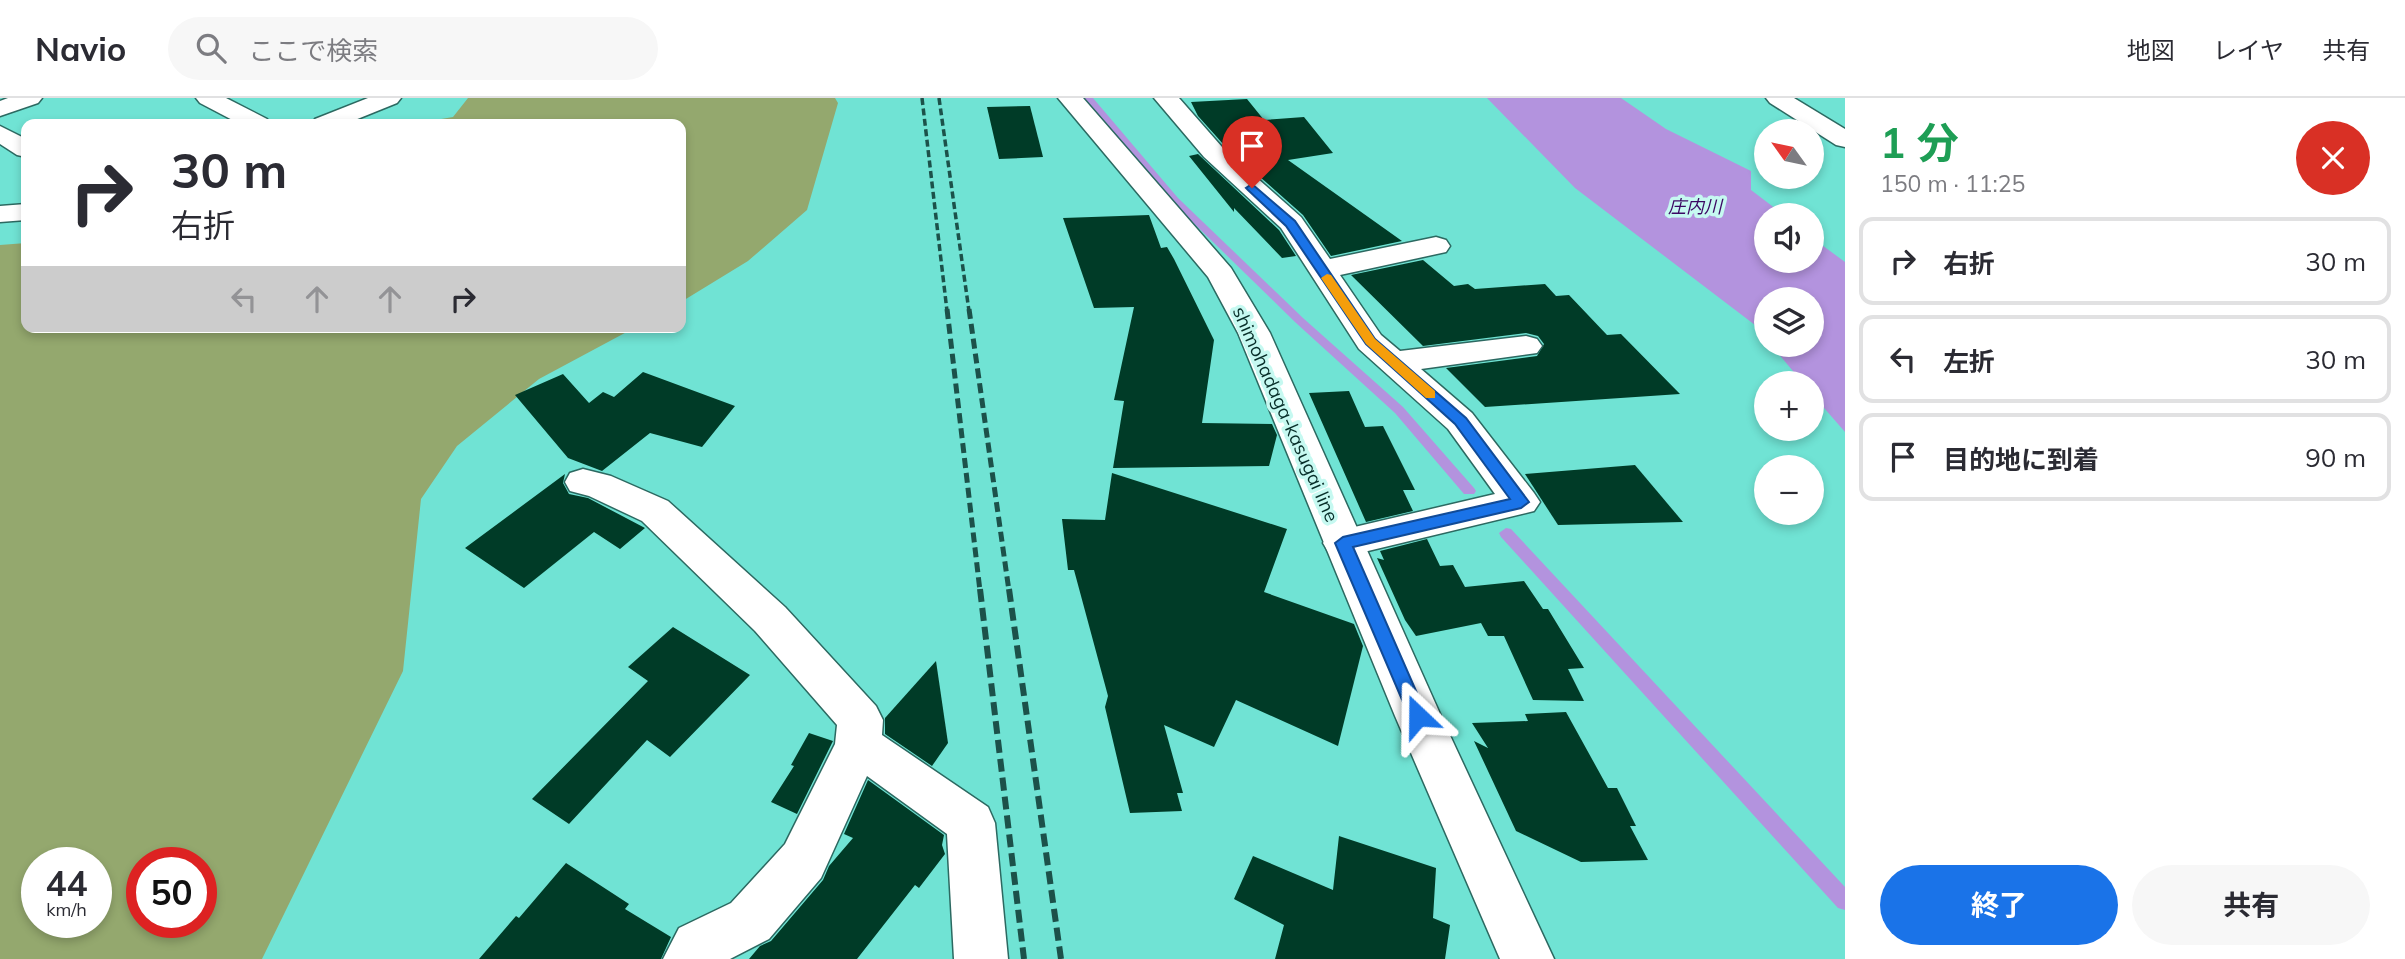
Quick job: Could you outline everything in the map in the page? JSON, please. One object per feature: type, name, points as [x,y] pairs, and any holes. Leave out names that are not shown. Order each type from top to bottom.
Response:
[{"type":"street","points":[[0,109],[30,98]]},
{"type":"street","points":[[208,98],[248,119]]},
{"type":"street","points":[[336,119],[389,98]]},
{"type":"street","name":"shimohadaga-kasugai line","points":[[1070,98],[1221,274],[1254,333],[1343,543],[1527,959]]},
{"type":"street","points":[[1166,98],[1213,152],[1290,223],[1370,342],[1461,421],[1521,502],[1343,543]]},
{"type":"street","points":[[1778,98],[1845,140]]},
{"type":"street","points":[[0,133],[21,147]]},
{"type":"street","points":[[0,214],[21,212]]},
{"type":"street","points":[[1321,270],[1436,246]]},
{"type":"street","points":[[1393,362],[1526,346]]},
{"type":"street","points":[[583,482],[598,485],[655,511],[770,619],[860,720],[858,744],[803,861],[750,922],[698,947],[690,959]]},
{"type":"street","points":[[858,744],[971,823],[981,959]]},
{"type":"green space","points":[[468,98],[835,98],[838,103],[807,210],[748,261],[686,299],[686,119],[441,119],[453,117]]},
{"type":"green space","points":[[21,243],[21,333],[625,333],[539,379],[457,446],[421,499],[403,671],[262,959],[0,959],[0,245]]},
{"type":"water","name":"庄内川","points":[[1487,98],[1621,98],[1666,129],[1751,171],[1751,190],[1768,203],[1754,203],[1754,273],[1824,273],[1824,247],[1845,262],[1845,432],[1824,408],[1824,371],[1793,371],[1781,357],[1824,357],[1824,287],[1754,287],[1754,324],[1575,188]]},
{"type":"building","points":[[1247,99],[1264,120],[1304,117],[1333,153],[1288,160],[1402,241],[1331,256],[1303,215],[1224,145],[1198,116],[1191,102]]},
{"type":"building","points":[[1030,106],[1043,157],[999,159],[987,107]]},
{"type":"building","points":[[1198,154],[1279,230],[1296,256],[1282,258],[1234,208],[1234,212],[1189,156]]},
{"type":"building","points":[[1149,215],[1161,248],[1167,247],[1174,259],[1214,340],[1202,423],[1272,424],[1277,435],[1269,466],[1113,468],[1124,401],[1114,400],[1134,307],[1094,308],[1063,218]]},
{"type":"building","points":[[1423,260],[1454,286],[1468,284],[1475,289],[1545,284],[1556,296],[1569,295],[1607,335],[1621,334],[1680,394],[1485,407],[1446,368],[1537,356],[1544,344],[1538,336],[1526,333],[1423,346],[1351,275]]},
{"type":"building","points":[[643,372],[735,406],[702,447],[650,433],[602,471],[568,458],[515,395],[563,374],[589,403],[603,392],[614,397]]},
{"type":"building","points":[[1349,391],[1365,427],[1383,426],[1415,490],[1403,490],[1413,511],[1366,522],[1309,393]]},
{"type":"building","points":[[1635,465],[1683,522],[1558,525],[1525,474]]},
{"type":"building","points":[[1112,473],[1287,529],[1264,592],[1354,624],[1363,646],[1338,746],[1236,700],[1214,747],[1164,725],[1183,793],[1177,793],[1182,811],[1130,813],[1105,707],[1108,696],[1074,570],[1068,570],[1062,519],[1105,520]]},
{"type":"building","points":[[565,474],[563,483],[569,494],[588,498],[645,528],[620,549],[594,532],[524,588],[465,548]]},
{"type":"building","points":[[1427,539],[1440,566],[1453,565],[1465,587],[1524,581],[1543,609],[1548,609],[1584,668],[1568,669],[1584,701],[1533,700],[1504,636],[1488,636],[1481,623],[1416,636],[1405,620],[1377,558],[1384,560],[1380,551]]},
{"type":"building","points":[[673,627],[750,675],[670,757],[647,740],[569,824],[532,799],[648,681],[628,667]]},
{"type":"building","points":[[936,661],[948,743],[932,766],[885,734],[885,718]]},
{"type":"building","points":[[1566,712],[1608,788],[1617,788],[1636,826],[1630,826],[1648,860],[1581,862],[1516,831],[1474,741],[1488,748],[1472,723],[1528,721],[1525,714]]},
{"type":"building","points":[[809,733],[833,741],[797,814],[771,802],[794,766],[791,765]]},
{"type":"building","points":[[868,780],[944,835],[942,845],[945,854],[919,888],[915,885],[857,959],[749,959],[760,946],[771,941],[823,880],[829,866],[853,838],[844,834]]},
{"type":"building","points":[[1339,836],[1436,868],[1433,918],[1450,925],[1445,959],[1275,959],[1284,925],[1234,899],[1253,856],[1333,890]]},
{"type":"building","points":[[566,863],[629,904],[625,909],[671,937],[661,959],[479,959],[516,916],[519,918]]},
{"type":"waterway","points":[[1088,98],[1175,200],[1299,320],[1399,410],[1469,491]]},
{"type":"waterway","points":[[1506,533],[1845,901]]},
{"type":"railway","points":[[922,98],[947,311]]},
{"type":"railway","points":[[939,98],[969,311]]},
{"type":"railway","points":[[947,309],[980,591]]},
{"type":"railway","points":[[969,309],[1009,591]]},
{"type":"railway","points":[[980,589],[1024,959]]},
{"type":"railway","points":[[1009,589],[1061,959]]},
{"type":"slow traffic","points":[[1327,278],[1370,342],[1430,395]]},
{"type":"route","points":[[1252,188],[1290,223],[1370,342],[1461,421],[1521,502],[1343,543],[1418,716]]}]
